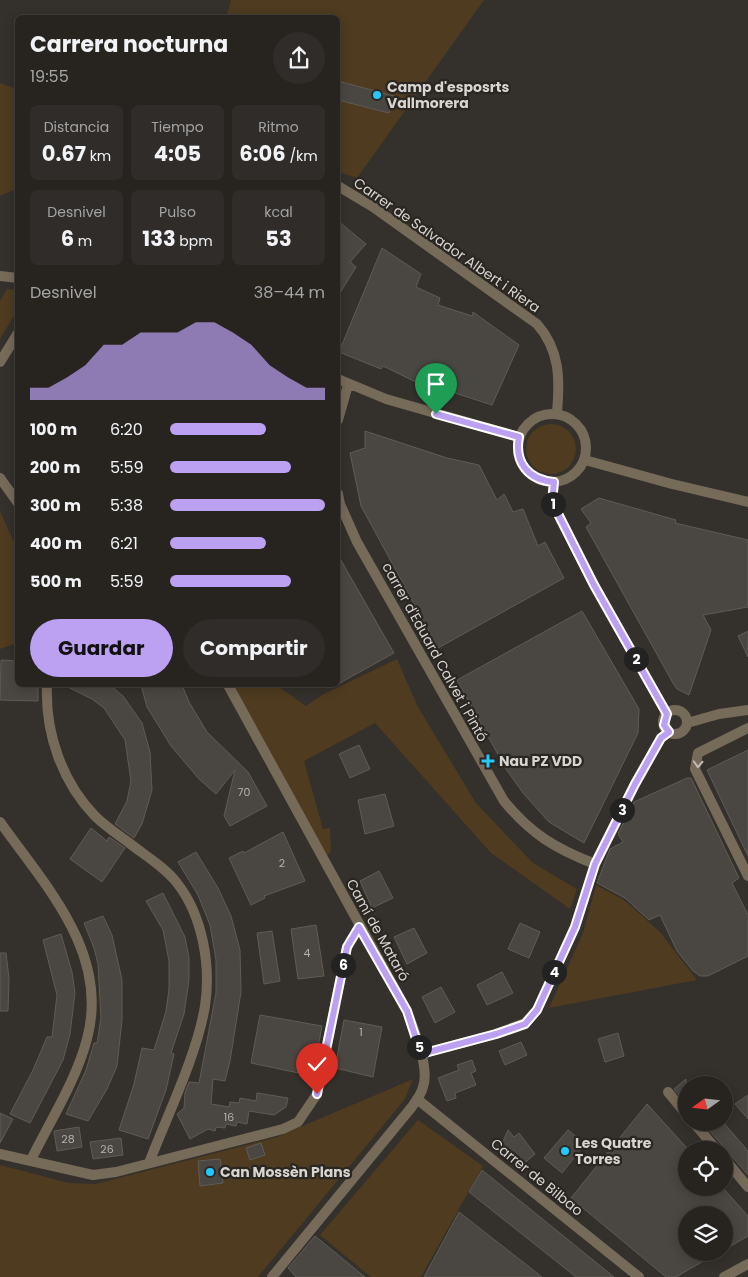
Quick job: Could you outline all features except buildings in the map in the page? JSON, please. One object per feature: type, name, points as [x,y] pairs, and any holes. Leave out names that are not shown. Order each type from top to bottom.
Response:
[{"type":"street","name":"Carrer de Salvador Albert i Riera","points":[[340,187],[373,207],[537,324],[546,334],[558,364],[559,383],[556,413]]},
{"type":"street","points":[[1,279],[15,278]]},
{"type":"street","points":[[0,362],[15,337]]},
{"type":"street","points":[[340,380],[386,399],[519,437]]},
{"type":"street","points":[[340,413],[348,385]]},
{"type":"street","points":[[556,413],[574,421],[582,430],[587,448],[579,470],[566,480],[542,481],[524,469],[518,458],[519,437],[524,427],[533,418],[544,414],[556,413]]},
{"type":"street","points":[[584,460],[748,502]]},
{"type":"street","points":[[0,478],[15,499]]},
{"type":"street","points":[[554,482],[552,502],[594,585],[667,714]]},
{"type":"street","name":"carrer d'Eduard Calvet i Pintó","points":[[340,504],[357,542],[504,801],[520,821],[542,840],[571,855],[595,864]]},
{"type":"street","points":[[47,687],[50,721],[56,751],[63,770],[95,816],[177,883],[196,919],[202,942],[206,965],[204,1006],[191,1053],[149,1163]]},
{"type":"street","name":"Camí de Mataró","points":[[229,687],[359,927],[407,1011],[421,1054],[424,1086],[417,1099],[272,1277]]},
{"type":"street","points":[[421,1054],[496,1034],[525,1024],[537,1010],[575,927],[595,864],[639,776],[661,738],[669,732],[681,732],[687,723],[719,714],[748,710]]},
{"type":"street","points":[[669,732],[664,725],[667,714],[671,711],[679,711],[685,716],[687,723]]},
{"type":"street","points":[[748,728],[698,753],[696,769],[748,876]]},
{"type":"street","points":[[0,822],[66,915],[90,970],[92,1001],[87,1039],[72,1077],[31,1160]]},
{"type":"street","points":[[0,1154],[93,1174],[116,1172],[282,1128],[298,1122],[317,1094],[347,947],[359,927]]},
{"type":"street","points":[[668,1092],[678,1104]]},
{"type":"street","name":"Carrer de Bilbao","points":[[417,1099],[639,1277]]},
{"type":"street","points":[[701,1131],[710,1141]]},
{"type":"street","points":[[733,1168],[748,1186]]},
{"type":"street","points":[[724,1277],[748,1264]]},
{"type":"shaded area","name":"Camp d'esposrts Vallmorera","points":[[231,0],[484,0],[357,178],[340,173],[340,15],[227,15]]},
{"type":"shaded area","points":[[0,83],[15,88],[15,189],[0,196]]},
{"type":"shaded area","points":[[7,289],[15,290],[15,314],[0,339],[0,301]]},
{"type":"shaded area","points":[[551,424],[560,426],[571,435],[576,449],[574,458],[565,469],[551,474],[542,472],[531,463],[526,449],[528,440],[537,429]]},
{"type":"shaded area","points":[[0,511],[15,545],[15,644],[0,649]]},
{"type":"shaded area","points":[[397,659],[418,707],[476,803],[533,863],[577,889],[570,909],[491,853],[375,723],[304,761],[323,829],[330,828],[331,852],[327,855],[233,687],[279,687],[306,706],[322,695]]},
{"type":"shaded area","points":[[596,885],[624,900],[660,932],[697,980],[549,1008],[583,933]]},
{"type":"shaded area","points":[[413,1079],[405,1099],[258,1277],[0,1277],[0,1165],[69,1183],[96,1184],[277,1137]]},
{"type":"shaded area","points":[[418,1120],[483,1166],[421,1277],[371,1277],[320,1235]]},
{"type":"place","name":"Camp d'esposrts Vallmorera","points":[[377,95]]},
{"type":"place","name":"Nau PZ VDD","points":[[488,761]]},
{"type":"place","name":"Les Quatre Torres","points":[[565,1151]]},
{"type":"place","name":"Can Mossèn Plans","points":[[210,1172]]},
{"type":"route","points":[[317,1094],[347,947],[359,927],[407,1011],[421,1054],[496,1034],[525,1024],[537,1010],[575,927],[595,864],[635,784],[661,738],[669,732],[664,725],[664,717],[667,714],[594,585],[552,502],[554,482],[542,481],[531,476],[524,469],[518,458],[517,446],[519,437],[436,414]]}]
